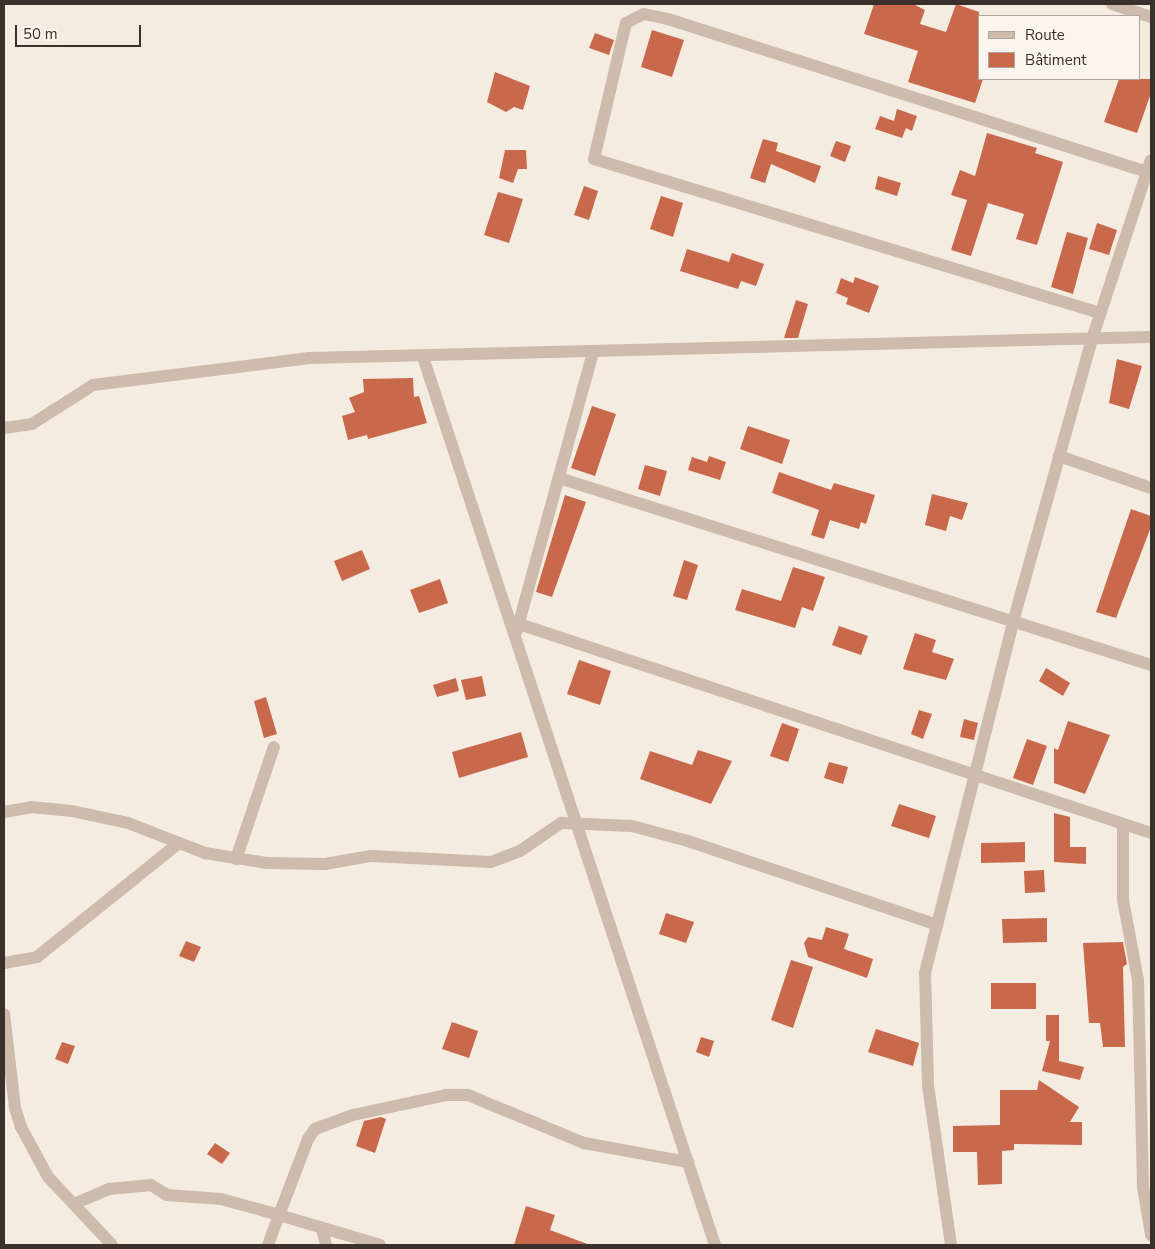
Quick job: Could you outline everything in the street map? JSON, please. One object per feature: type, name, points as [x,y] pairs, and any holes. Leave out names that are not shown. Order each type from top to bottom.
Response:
[{"type":"street","points":[[1112,4],[1151,17]]},
{"type":"street","points":[[951,1245],[928,1085],[924,1034],[925,973],[1013,622],[1059,456],[1100,313],[1149,166],[668,19],[644,14],[626,23],[594,159],[1100,313]]},
{"type":"street","points":[[4,428],[32,424],[93,385],[310,358],[593,353],[1151,337]]},
{"type":"street","points":[[515,637],[593,353]]},
{"type":"street","points":[[423,357],[715,1245]]},
{"type":"street","points":[[1059,456],[1151,488]]},
{"type":"street","points":[[559,478],[1151,665]]},
{"type":"street","points":[[519,624],[975,773],[1151,833]]},
{"type":"street","points":[[236,859],[274,747]]},
{"type":"street","points":[[4,812],[31,807],[72,811],[128,823],[179,844],[236,859],[325,864],[371,856],[491,862],[520,851],[550,827],[575,824],[632,826],[654,831],[937,925]]},
{"type":"street","points":[[1123,825],[1123,900],[1138,980],[1143,1187],[1151,1235]]},
{"type":"street","points":[[4,963],[37,957],[179,844]]},
{"type":"street","points":[[4,1014],[15,1108],[21,1127],[48,1177],[76,1203],[94,1230],[112,1245]]},
{"type":"street","points":[[268,1245],[308,1139],[316,1129],[353,1115],[446,1095],[468,1095],[584,1143],[688,1162]]},
{"type":"street","points":[[76,1203],[110,1189],[151,1185],[167,1195],[221,1199],[380,1245]]},
{"type":"street","points":[[322,1229],[326,1245]]},
{"type":"building","points":[[874,4],[913,4],[925,10],[920,24],[946,32],[956,4],[979,12],[978,80],[983,80],[975,103],[908,82],[918,51],[864,34]]},
{"type":"building","points":[[652,30],[684,40],[672,77],[641,67]]},
{"type":"building","points":[[595,33],[614,40],[609,55],[589,48]]},
{"type":"building","points":[[495,72],[530,86],[523,110],[514,107],[506,112],[487,102]]},
{"type":"building","points":[[1151,79],[1151,93],[1137,133],[1104,122],[1119,80]]},
{"type":"building","points":[[897,109],[917,116],[912,131],[906,128],[902,138],[875,129],[880,116],[894,121]]},
{"type":"building","points":[[987,133],[1037,148],[1035,153],[1063,162],[1037,245],[1016,239],[1024,214],[988,203],[971,256],[951,250],[967,200],[951,195],[960,170],[975,176]]},
{"type":"building","points":[[763,139],[778,143],[776,151],[821,166],[815,183],[771,164],[765,183],[750,178]]},
{"type":"building","points":[[836,141],[851,146],[845,162],[830,156]]},
{"type":"building","points":[[505,150],[526,150],[527,169],[518,169],[513,183],[499,178]]},
{"type":"building","points":[[878,176],[901,183],[897,196],[875,189]]},
{"type":"building","points":[[584,186],[598,191],[589,220],[574,215]]},
{"type":"building","points":[[498,192],[523,199],[509,243],[484,235]]},
{"type":"building","points":[[661,196],[683,203],[673,237],[650,229]]},
{"type":"building","points":[[1097,223],[1117,230],[1109,255],[1089,249]]},
{"type":"building","points":[[1067,232],[1088,238],[1073,294],[1051,287]]},
{"type":"building","points":[[687,249],[729,262],[732,253],[764,264],[756,286],[741,281],[738,289],[680,271]]},
{"type":"building","points":[[855,277],[879,286],[869,313],[846,304],[848,298],[836,293],[841,278],[853,283]]},
{"type":"building","points":[[796,300],[808,304],[798,338],[784,338]]},
{"type":"building","points":[[1117,359],[1142,366],[1129,409],[1109,403]]},
{"type":"building","points":[[413,378],[414,397],[419,396],[427,423],[368,439],[367,435],[348,440],[342,416],[355,412],[349,398],[364,392],[363,379]]},
{"type":"building","points":[[592,406],[616,414],[595,476],[571,468]]},
{"type":"building","points":[[748,426],[790,440],[782,464],[740,449]]},
{"type":"building","points":[[709,456],[726,462],[720,480],[688,470],[692,457],[707,462]]},
{"type":"building","points":[[645,465],[667,471],[660,496],[638,489]]},
{"type":"building","points":[[779,472],[831,490],[834,483],[875,495],[866,524],[861,522],[859,529],[830,520],[824,539],[811,535],[819,510],[772,493]]},
{"type":"building","points":[[932,494],[968,503],[962,520],[950,516],[946,531],[925,525]]},
{"type":"building","points":[[565,495],[586,502],[552,597],[536,592]]},
{"type":"building","points":[[1131,509],[1151,516],[1151,527],[1116,618],[1096,612]]},
{"type":"building","points":[[362,550],[370,569],[342,581],[334,561]]},
{"type":"building","points":[[684,560],[698,565],[687,600],[673,596]]},
{"type":"building","points":[[793,567],[825,577],[813,611],[802,607],[795,628],[735,610],[742,589],[781,601]]},
{"type":"building","points":[[440,579],[448,603],[419,613],[410,590]]},
{"type":"building","points":[[839,626],[868,636],[861,655],[832,645]]},
{"type":"building","points":[[915,633],[936,640],[932,652],[954,659],[946,680],[903,669]]},
{"type":"building","points":[[579,660],[611,671],[600,705],[567,694]]},
{"type":"building","points":[[1046,668],[1070,683],[1063,696],[1039,681]]},
{"type":"building","points":[[482,676],[486,696],[466,700],[461,680]]},
{"type":"building","points":[[456,678],[459,691],[437,697],[433,685]]},
{"type":"building","points":[[266,697],[277,734],[264,738],[254,701]]},
{"type":"building","points":[[919,710],[932,714],[923,739],[911,734]]},
{"type":"building","points":[[964,719],[978,723],[974,740],[960,737]]},
{"type":"building","points":[[1068,721],[1110,735],[1085,794],[1054,783],[1054,748],[1058,750]]},
{"type":"building","points":[[782,723],[799,729],[788,762],[770,756]]},
{"type":"building","points":[[521,732],[528,757],[459,778],[452,752]]},
{"type":"building","points":[[1027,739],[1047,746],[1033,785],[1013,778]]},
{"type":"building","points":[[698,750],[732,761],[711,804],[640,779],[650,751],[692,765]]},
{"type":"building","points":[[829,762],[848,767],[843,784],[824,778]]},
{"type":"building","points":[[899,804],[936,816],[929,838],[891,826]]},
{"type":"building","points":[[1054,813],[1070,817],[1070,847],[1086,847],[1086,864],[1054,862]]},
{"type":"building","points":[[1025,842],[1025,862],[981,863],[981,843]]},
{"type":"building","points":[[1044,870],[1045,892],[1025,893],[1024,871]]},
{"type":"building","points":[[666,913],[694,922],[686,943],[659,934]]},
{"type":"building","points":[[1047,918],[1047,942],[1003,943],[1002,919]]},
{"type":"building","points":[[826,927],[849,934],[844,949],[873,959],[867,978],[808,957],[804,943],[808,937],[822,940]]},
{"type":"building","points":[[186,941],[201,947],[194,962],[179,956]]},
{"type":"building","points":[[1123,942],[1127,964],[1123,967],[1125,1047],[1103,1047],[1100,1023],[1089,1023],[1083,943]]},
{"type":"building","points":[[791,960],[813,967],[793,1028],[771,1020]]},
{"type":"building","points":[[991,983],[1036,983],[1036,1009],[991,1009]]},
{"type":"building","points":[[1046,1015],[1059,1015],[1059,1061],[1084,1067],[1080,1080],[1042,1071],[1050,1041],[1046,1041]]},
{"type":"building","points":[[452,1022],[478,1031],[469,1058],[442,1049]]},
{"type":"building","points":[[876,1029],[919,1043],[913,1066],[868,1052]]},
{"type":"building","points":[[701,1037],[714,1041],[709,1057],[696,1052]]},
{"type":"building","points":[[62,1042],[75,1046],[68,1064],[55,1059]]},
{"type":"building","points":[[1039,1080],[1079,1107],[1070,1122],[1082,1122],[1082,1145],[1014,1144],[1014,1150],[1002,1151],[1002,1184],[978,1185],[977,1152],[953,1152],[953,1126],[1000,1125],[1000,1090],[1037,1090]]},
{"type":"building","points":[[381,1117],[386,1119],[375,1153],[356,1146],[364,1121]]},
{"type":"building","points":[[215,1143],[230,1153],[222,1164],[207,1154]]},
{"type":"building","points":[[526,1206],[555,1215],[550,1230],[590,1245],[514,1245]]}]
